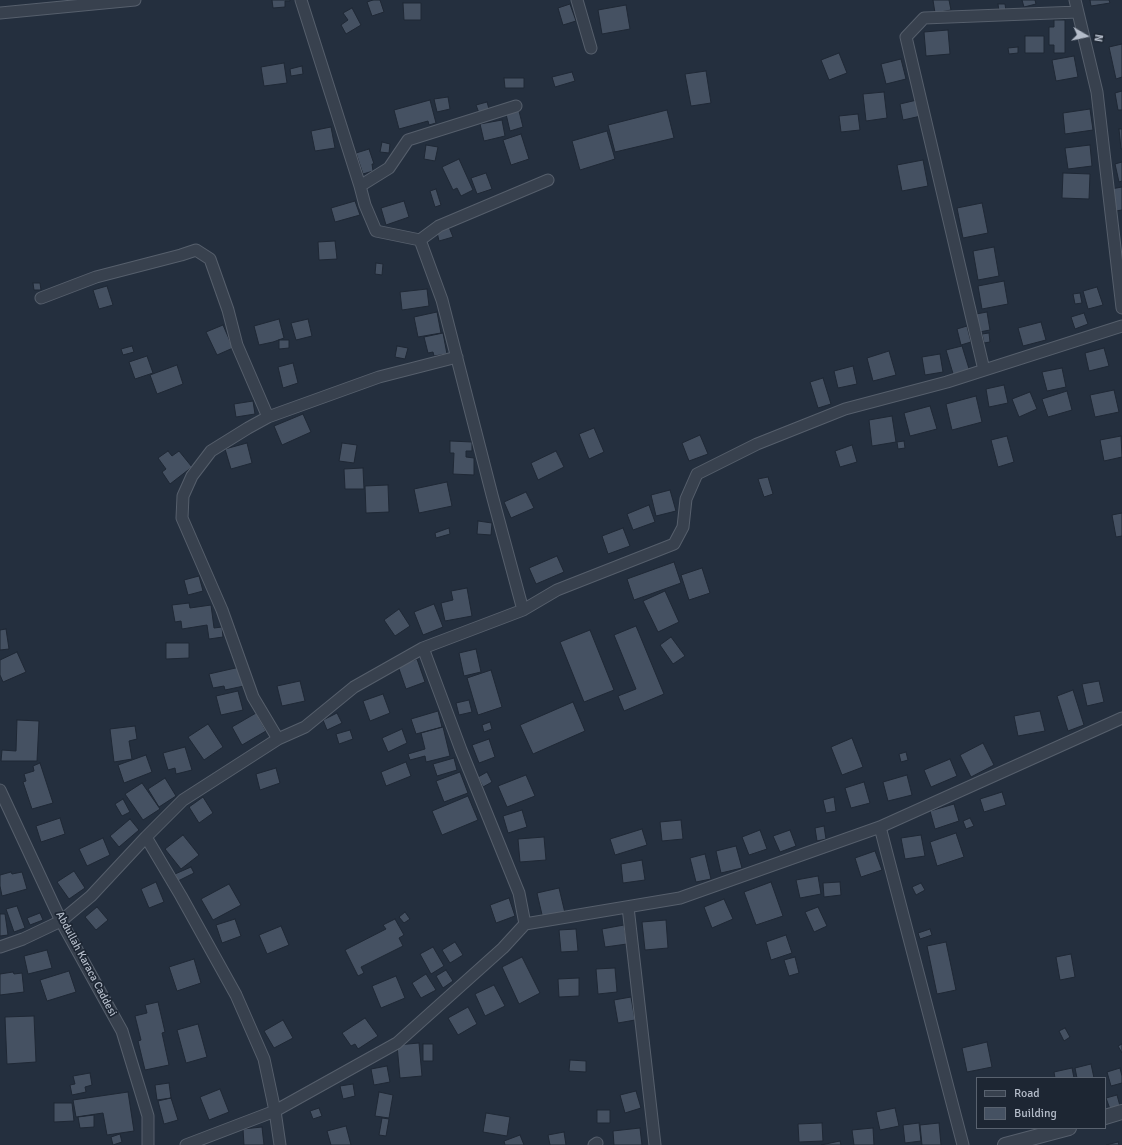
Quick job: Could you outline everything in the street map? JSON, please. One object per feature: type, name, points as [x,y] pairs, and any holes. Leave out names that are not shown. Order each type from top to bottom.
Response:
[{"type":"street","points":[[0,13],[89,2],[135,0]]},
{"type":"street","points":[[301,0],[365,205],[376,231],[420,240],[439,226],[548,180]]},
{"type":"street","points":[[577,0],[591,48]]},
{"type":"street","points":[[1074,0],[1097,92],[1122,308]]},
{"type":"street","points":[[984,370],[906,37],[924,18],[1078,12]]},
{"type":"street","points":[[360,186],[389,168],[408,140],[516,106]]},
{"type":"street","points":[[420,240],[442,300],[523,610]]},
{"type":"street","points":[[41,298],[96,276],[196,250],[210,259],[228,310],[237,345],[268,417]]},
{"type":"street","points":[[0,947],[23,939],[61,920],[91,896],[183,800],[278,739],[305,727],[354,687],[424,648],[523,610],[557,590],[674,544],[682,527],[686,499],[697,474],[758,444],[845,409],[947,382],[1122,326]]},
{"type":"street","points":[[278,739],[253,697],[222,610],[182,518],[183,496],[192,476],[211,451],[268,417],[379,377],[457,357]]},
{"type":"street","points":[[424,648],[461,750],[519,893],[525,924]]},
{"type":"street","points":[[186,1145],[276,1111],[397,1043],[503,948],[525,924],[680,898],[880,826],[1122,718]]},
{"type":"street","name":"Abdullah Karaca Caddesi","points":[[0,790],[61,920],[122,1031],[148,1116],[148,1145]]},
{"type":"street","points":[[880,826],[963,1145]]},
{"type":"street","points":[[146,837],[181,896],[236,995],[264,1059],[276,1111],[280,1145]]},
{"type":"street","points":[[628,907],[655,1145]]},
{"type":"street","points":[[1106,1117],[1122,1112]]},
{"type":"street","points":[[1005,1145],[1065,1129]]},
{"type":"building","points":[[272,0],[290,1],[285,1],[285,7],[273,8]]},
{"type":"building","points":[[380,0],[384,12],[372,16],[367,2]]},
{"type":"building","points":[[933,0],[949,0],[951,10],[935,13]]},
{"type":"building","points":[[1022,0],[1035,0],[1036,4],[1024,7]]},
{"type":"building","points":[[1090,0],[1109,0],[1110,3],[1091,6]]},
{"type":"building","points":[[403,3],[421,3],[421,20],[404,20]]},
{"type":"building","points":[[570,4],[576,21],[563,25],[558,8]]},
{"type":"building","points":[[998,4],[1005,4],[1006,11],[999,11]]},
{"type":"building","points":[[626,5],[630,29],[602,34],[598,10]]},
{"type":"building","points":[[352,8],[361,25],[346,34],[341,25],[348,20],[343,13]]},
{"type":"building","points":[[1054,20],[1065,20],[1065,53],[1054,53],[1054,45],[1049,45],[1049,27],[1054,27]]},
{"type":"building","points":[[948,30],[950,54],[926,56],[924,32]]},
{"type":"building","points":[[1025,36],[1044,36],[1044,53],[1025,53]]},
{"type":"building","points":[[1122,44],[1122,77],[1116,79],[1109,47]]},
{"type":"building","points":[[1018,47],[1018,53],[1009,54],[1008,48]]},
{"type":"building","points":[[839,53],[847,73],[829,80],[821,60]]},
{"type":"building","points":[[1074,56],[1078,77],[1056,81],[1052,60]]},
{"type":"building","points":[[901,59],[906,79],[886,84],[881,64]]},
{"type":"building","points":[[284,63],[287,83],[264,86],[261,67]]},
{"type":"building","points":[[302,66],[303,74],[291,76],[290,69]]},
{"type":"building","points":[[706,71],[711,103],[691,106],[685,74]]},
{"type":"building","points":[[572,72],[575,81],[555,87],[552,77]]},
{"type":"building","points":[[504,78],[524,78],[524,88],[505,88]]},
{"type":"building","points":[[1122,91],[1122,110],[1118,110],[1115,93]]},
{"type":"building","points":[[884,92],[887,118],[866,121],[863,94]]},
{"type":"building","points":[[448,97],[450,109],[437,112],[434,99]]},
{"type":"building","points":[[430,100],[436,123],[429,125],[428,121],[399,129],[394,110]]},
{"type":"building","points":[[917,100],[921,116],[903,120],[900,104]]},
{"type":"building","points":[[487,102],[489,109],[479,113],[476,105]]},
{"type":"building","points":[[1090,109],[1093,130],[1065,134],[1063,113]]},
{"type":"building","points":[[667,110],[674,138],[615,152],[608,125]]},
{"type":"building","points":[[519,111],[523,127],[510,131],[506,114]]},
{"type":"building","points":[[858,114],[860,130],[841,132],[839,116]]},
{"type":"building","points":[[502,120],[505,136],[484,141],[480,124]]},
{"type":"building","points":[[331,127],[335,148],[315,151],[311,131]]},
{"type":"building","points":[[1119,129],[1122,129],[1122,149],[1121,149]]},
{"type":"building","points":[[607,131],[615,159],[580,170],[572,141]]},
{"type":"building","points":[[521,134],[529,159],[511,165],[503,140]]},
{"type":"building","points":[[382,142],[390,144],[389,153],[380,152]]},
{"type":"building","points":[[426,145],[438,147],[435,161],[424,159]]},
{"type":"building","points":[[1090,145],[1092,166],[1068,169],[1065,148]]},
{"type":"building","points":[[369,149],[374,164],[372,164],[373,171],[363,174],[356,153]]},
{"type":"building","points":[[459,159],[473,190],[461,196],[457,188],[453,190],[442,167]]},
{"type":"building","points":[[923,160],[928,186],[902,191],[897,165]]},
{"type":"building","points":[[1122,162],[1122,181],[1119,182],[1115,164]]},
{"type":"building","points":[[486,173],[492,189],[477,194],[471,178]]},
{"type":"building","points":[[1063,173],[1090,174],[1089,199],[1062,198]]},
{"type":"building","points":[[1122,187],[1122,210],[1116,211],[1111,189]]},
{"type":"building","points":[[436,189],[441,205],[435,207],[430,191]]},
{"type":"building","points":[[355,201],[360,215],[335,222],[331,208]]},
{"type":"building","points":[[404,201],[409,217],[386,225],[381,208]]},
{"type":"building","points":[[982,203],[988,233],[963,238],[957,208]]},
{"type":"building","points":[[449,227],[453,237],[439,241],[437,232]]},
{"type":"building","points":[[335,241],[337,259],[319,260],[318,242]]},
{"type":"building","points":[[994,247],[999,276],[978,280],[973,251]]},
{"type":"building","points":[[376,263],[383,264],[382,275],[375,274]]},
{"type":"building","points":[[1004,281],[1008,304],[982,309],[978,286]]},
{"type":"building","points":[[33,283],[40,283],[41,290],[34,290]]},
{"type":"building","points":[[107,286],[113,305],[99,309],[93,290]]},
{"type":"building","points":[[1097,287],[1103,305],[1088,309],[1083,291]]},
{"type":"building","points":[[427,289],[429,306],[402,310],[400,292]]},
{"type":"building","points":[[1080,293],[1082,303],[1075,304],[1073,294]]},
{"type":"building","points":[[437,312],[441,333],[418,337],[414,317]]},
{"type":"building","points":[[987,312],[990,330],[979,332],[976,314]]},
{"type":"building","points":[[1084,313],[1088,324],[1075,329],[1071,317]]},
{"type":"building","points":[[279,319],[284,338],[259,345],[254,326]]},
{"type":"building","points":[[308,319],[312,336],[296,340],[291,323]]},
{"type":"building","points":[[1041,322],[1046,340],[1023,346],[1018,328]]},
{"type":"building","points":[[223,325],[233,348],[217,355],[206,332]]},
{"type":"building","points":[[967,326],[971,342],[961,345],[957,329]]},
{"type":"building","points":[[443,333],[447,354],[434,356],[433,352],[428,353],[424,337]]},
{"type":"building","points":[[989,333],[990,342],[984,343],[982,334]]},
{"type":"building","points":[[279,340],[289,340],[289,348],[279,349]]},
{"type":"building","points":[[132,346],[134,352],[123,355],[121,349]]},
{"type":"building","points":[[397,346],[408,348],[405,359],[395,357]]},
{"type":"building","points":[[962,346],[970,372],[954,377],[946,350]]},
{"type":"building","points":[[1104,348],[1109,366],[1089,371],[1085,353]]},
{"type":"building","points":[[889,351],[896,375],[873,381],[867,358]]},
{"type":"building","points":[[940,354],[943,372],[925,375],[922,357]]},
{"type":"building","points":[[147,356],[153,373],[135,379],[129,362]]},
{"type":"building","points":[[293,363],[298,383],[283,388],[278,367]]},
{"type":"building","points":[[177,365],[183,384],[157,394],[150,375]]},
{"type":"building","points":[[853,366],[857,384],[838,388],[834,371]]},
{"type":"building","points":[[1062,368],[1066,387],[1047,391],[1042,372]]},
{"type":"building","points":[[823,378],[831,404],[818,408],[810,382]]},
{"type":"building","points":[[1004,385],[1008,403],[989,407],[986,389]]},
{"type":"building","points":[[1114,390],[1119,412],[1095,417],[1090,395]]},
{"type":"building","points":[[1067,391],[1072,410],[1048,417],[1042,399]]},
{"type":"building","points":[[1030,392],[1037,409],[1019,417],[1012,399]]},
{"type":"building","points":[[976,396],[982,422],[952,430],[946,404]]},
{"type":"building","points":[[253,401],[255,414],[236,417],[234,404]]},
{"type":"building","points":[[930,406],[937,429],[910,436],[904,413]]},
{"type":"building","points":[[303,414],[311,432],[282,445],[274,426]]},
{"type":"building","points":[[892,416],[896,442],[872,446],[869,420]]},
{"type":"building","points":[[594,428],[604,452],[589,459],[579,434]]},
{"type":"building","points":[[700,435],[708,454],[689,461],[682,443]]},
{"type":"building","points":[[1007,436],[1014,462],[998,467],[991,440]]},
{"type":"building","points":[[1121,436],[1122,457],[1104,461],[1100,440]]},
{"type":"building","points":[[450,441],[472,442],[472,451],[466,451],[466,457],[474,458],[474,475],[453,474],[454,453],[450,453]]},
{"type":"building","points":[[904,441],[905,448],[898,449],[897,442]]},
{"type":"building","points":[[247,443],[252,463],[231,469],[225,449]]},
{"type":"building","points":[[342,443],[357,445],[354,463],[339,461]]},
{"type":"building","points":[[852,445],[857,462],[840,467],[835,451]]},
{"type":"building","points":[[168,451],[172,456],[179,451],[192,467],[170,484],[162,472],[166,469],[158,458]]},
{"type":"building","points":[[556,451],[564,467],[538,480],[531,463]]},
{"type":"building","points":[[363,468],[364,489],[345,489],[344,469]]},
{"type":"building","points":[[768,477],[773,494],[764,497],[758,479]]},
{"type":"building","points":[[447,482],[452,506],[419,513],[414,489]]},
{"type":"building","points":[[388,485],[389,512],[366,513],[365,486]]},
{"type":"building","points":[[670,490],[676,511],[656,516],[651,495]]},
{"type":"building","points":[[526,492],[534,508],[511,518],[504,502]]},
{"type":"building","points":[[649,505],[655,522],[633,530],[627,514]]},
{"type":"building","points":[[1122,513],[1122,536],[1116,537],[1112,515]]},
{"type":"building","points":[[478,521],[492,523],[491,535],[477,534]]},
{"type":"building","points":[[449,528],[450,534],[436,538],[435,533]]},
{"type":"building","points":[[623,528],[630,546],[608,554],[602,536]]},
{"type":"building","points":[[557,556],[564,572],[536,584],[529,568]]},
{"type":"building","points":[[674,562],[681,583],[634,600],[627,579]]},
{"type":"building","points":[[702,568],[710,593],[689,600],[681,575]]},
{"type":"building","points":[[199,576],[203,591],[188,595],[184,580]]},
{"type":"building","points":[[467,588],[472,616],[445,621],[441,603],[453,600],[451,591]]},
{"type":"building","points":[[665,591],[679,622],[658,632],[643,601]]},
{"type":"building","points":[[189,603],[190,608],[211,605],[214,628],[222,627],[223,637],[209,639],[207,625],[182,629],[181,621],[175,622],[172,605]]},
{"type":"building","points":[[434,604],[443,627],[423,635],[414,612]]},
{"type":"building","points":[[399,609],[410,626],[395,636],[384,620]]},
{"type":"building","points":[[636,626],[664,694],[624,711],[618,696],[636,689],[614,635]]},
{"type":"building","points":[[6,629],[9,649],[0,650],[0,630]]},
{"type":"building","points":[[590,630],[614,690],[584,702],[560,642]]},
{"type":"building","points":[[671,637],[685,656],[673,664],[660,645]]},
{"type":"building","points":[[166,643],[189,643],[189,658],[166,659]]},
{"type":"building","points":[[476,649],[481,672],[464,676],[459,653]]},
{"type":"building","points":[[17,652],[26,672],[3,682],[0,675],[0,660]]},
{"type":"building","points":[[417,659],[425,682],[406,689],[398,666]]},
{"type":"building","points":[[240,667],[244,686],[225,690],[224,686],[213,688],[209,674]]},
{"type":"building","points":[[491,670],[502,707],[478,715],[467,678]]},
{"type":"building","points":[[300,681],[305,701],[282,706],[277,686]]},
{"type":"building","points":[[1099,681],[1104,702],[1087,706],[1082,684]]},
{"type":"building","points":[[1073,690],[1084,725],[1068,731],[1057,696]]},
{"type":"building","points":[[238,691],[243,710],[221,715],[216,696]]},
{"type":"building","points":[[383,694],[390,713],[370,721],[363,701]]},
{"type":"building","points":[[469,700],[472,712],[459,715],[456,703]]},
{"type":"building","points":[[573,702],[585,731],[533,754],[520,725]]},
{"type":"building","points":[[438,711],[442,727],[416,734],[411,719]]},
{"type":"building","points":[[1040,711],[1045,731],[1018,736],[1014,716]]},
{"type":"building","points":[[256,713],[266,731],[242,745],[232,727]]},
{"type":"building","points":[[337,713],[342,723],[327,730],[323,720]]},
{"type":"building","points":[[17,720],[39,721],[37,761],[1,761],[2,750],[16,751]]},
{"type":"building","points":[[490,722],[492,729],[484,732],[482,725]]},
{"type":"building","points":[[208,724],[223,747],[204,760],[188,737]]},
{"type":"building","points":[[135,726],[137,739],[129,741],[132,759],[114,762],[110,729]]},
{"type":"building","points":[[443,727],[450,756],[426,762],[425,756],[410,760],[408,754],[425,749],[421,733]]},
{"type":"building","points":[[402,729],[407,743],[388,752],[382,738]]},
{"type":"building","points":[[350,730],[353,739],[339,744],[336,734]]},
{"type":"building","points":[[852,738],[863,767],[842,775],[831,747]]},
{"type":"building","points":[[489,739],[495,757],[479,763],[472,745]]},
{"type":"building","points":[[983,743],[994,765],[971,777],[960,755]]},
{"type":"building","points":[[185,747],[192,770],[176,774],[175,768],[168,770],[163,753]]},
{"type":"building","points":[[906,752],[908,760],[901,762],[899,754]]},
{"type":"building","points":[[146,755],[152,772],[124,783],[118,765]]},
{"type":"building","points":[[454,758],[457,770],[437,776],[433,764]]},
{"type":"building","points":[[950,759],[957,776],[931,787],[924,770]]},
{"type":"building","points":[[406,762],[411,776],[386,786],[381,772]]},
{"type":"building","points":[[40,763],[53,803],[32,809],[23,782],[26,781],[24,774],[34,771],[33,766]]},
{"type":"building","points":[[276,768],[280,783],[260,790],[256,774]]},
{"type":"building","points":[[460,772],[468,793],[444,802],[436,781]]},
{"type":"building","points":[[487,772],[492,782],[483,787],[478,777]]},
{"type":"building","points":[[526,775],[535,796],[507,807],[498,786]]},
{"type":"building","points":[[907,775],[912,795],[888,801],[883,782]]},
{"type":"building","points":[[165,778],[176,796],[159,807],[148,789]]},
{"type":"building","points":[[864,782],[870,803],[851,808],[845,788]]},
{"type":"building","points":[[142,783],[160,809],[143,820],[125,794]]},
{"type":"building","points":[[1002,792],[1006,805],[984,812],[980,799]]},
{"type":"building","points":[[468,796],[478,820],[442,835],[432,811]]},
{"type":"building","points":[[203,797],[213,813],[199,823],[189,807]]},
{"type":"building","points":[[834,797],[836,811],[826,813],[823,800]]},
{"type":"building","points":[[123,799],[130,812],[122,816],[115,804]]},
{"type":"building","points":[[954,804],[959,821],[935,829],[930,811]]},
{"type":"building","points":[[522,810],[527,827],[508,833],[503,816]]},
{"type":"building","points":[[60,818],[65,834],[41,842],[36,826]]},
{"type":"building","points":[[970,818],[974,826],[966,829],[963,821]]},
{"type":"building","points":[[130,819],[139,830],[119,847],[110,836]]},
{"type":"building","points":[[681,820],[683,839],[662,841],[660,822]]},
{"type":"building","points":[[824,826],[826,839],[817,841],[815,828]]},
{"type":"building","points":[[642,829],[647,845],[615,855],[610,839]]},
{"type":"building","points":[[760,830],[767,849],[749,855],[742,837]]},
{"type":"building","points":[[790,830],[796,846],[780,852],[773,836]]},
{"type":"building","points":[[956,833],[964,857],[937,866],[930,842]]},
{"type":"building","points":[[183,835],[199,855],[181,869],[165,849]]},
{"type":"building","points":[[921,835],[925,856],[905,859],[901,838]]},
{"type":"building","points":[[544,837],[546,860],[520,862],[518,839]]},
{"type":"building","points":[[103,838],[110,855],[87,866],[79,849]]},
{"type":"building","points":[[736,846],[742,868],[721,873],[716,851]]},
{"type":"building","points":[[875,851],[882,870],[861,877],[855,858]]},
{"type":"building","points":[[705,854],[711,879],[696,882],[690,858]]},
{"type":"building","points":[[642,860],[645,880],[623,883],[621,864]]},
{"type":"building","points":[[191,867],[194,873],[178,881],[175,874]]},
{"type":"building","points":[[74,871],[85,888],[69,899],[57,882]]},
{"type":"building","points":[[11,872],[12,874],[22,872],[27,889],[2,896],[0,875]]},
{"type":"building","points":[[818,876],[821,894],[800,898],[796,880]]},
{"type":"building","points":[[156,882],[164,902],[149,908],[141,889]]},
{"type":"building","points":[[771,882],[783,916],[756,925],[744,892]]},
{"type":"building","points":[[840,882],[841,895],[824,897],[823,883]]},
{"type":"building","points":[[921,883],[925,890],[916,895],[912,887]]},
{"type":"building","points":[[229,884],[241,905],[213,920],[201,899]]},
{"type":"building","points":[[559,888],[565,913],[543,919],[537,893]]},
{"type":"building","points":[[509,898],[515,916],[496,923],[490,905]]},
{"type":"building","points":[[724,899],[733,919],[712,928],[704,907]]},
{"type":"building","points":[[17,906],[25,928],[14,932],[6,909]]},
{"type":"building","points":[[97,907],[108,920],[96,930],[85,917]]},
{"type":"building","points":[[818,907],[827,926],[814,932],[805,912]]},
{"type":"building","points":[[405,912],[410,919],[404,923],[399,917]]},
{"type":"building","points":[[40,913],[43,920],[30,925],[27,918]]},
{"type":"building","points":[[0,914],[5,914],[8,935],[0,936]]},
{"type":"building","points":[[235,919],[241,936],[222,943],[216,925]]},
{"type":"building","points":[[395,919],[404,935],[399,938],[403,946],[361,967],[364,973],[358,976],[345,950],[386,929],[383,925]]},
{"type":"building","points":[[666,920],[668,948],[645,950],[642,922]]},
{"type":"building","points":[[624,925],[627,944],[605,947],[602,929]]},
{"type":"building","points":[[281,926],[289,945],[267,954],[259,935]]},
{"type":"building","points":[[576,929],[578,951],[561,952],[559,930]]},
{"type":"building","points":[[930,929],[932,935],[920,939],[918,933]]},
{"type":"building","points":[[786,935],[792,953],[771,960],[766,942]]},
{"type":"building","points":[[455,942],[463,955],[450,963],[442,950]]},
{"type":"building","points":[[946,942],[956,990],[937,994],[927,946]]},
{"type":"building","points":[[433,947],[444,966],[431,974],[420,954]]},
{"type":"building","points":[[47,950],[52,968],[28,974],[24,956]]},
{"type":"building","points":[[1071,954],[1075,977],[1060,980],[1056,957]]},
{"type":"building","points":[[522,957],[540,993],[519,1004],[502,967]]},
{"type":"building","points":[[795,957],[799,973],[789,976],[784,960]]},
{"type":"building","points":[[194,959],[201,983],[177,991],[169,967]]},
{"type":"building","points":[[615,968],[617,992],[598,994],[596,969]]},
{"type":"building","points":[[446,970],[453,981],[443,988],[436,976]]},
{"type":"building","points":[[69,971],[76,992],[47,1001],[40,980]]},
{"type":"building","points":[[13,972],[14,974],[22,973],[24,992],[0,995],[0,974]]},
{"type":"building","points":[[426,974],[436,990],[421,998],[412,983]]},
{"type":"building","points":[[396,976],[405,998],[381,1008],[372,986]]},
{"type":"building","points":[[579,978],[579,996],[559,997],[558,979]]},
{"type":"building","points":[[494,985],[505,1006],[485,1016],[475,994]]},
{"type":"building","points":[[631,997],[635,1020],[618,1023],[614,1000]]},
{"type":"building","points":[[158,1002],[165,1032],[162,1033],[169,1065],[145,1070],[138,1041],[141,1040],[135,1016],[147,1013],[145,1005]]},
{"type":"building","points":[[468,1007],[477,1024],[458,1035],[448,1018]]},
{"type":"building","points":[[34,1016],[36,1062],[7,1064],[5,1017]]},
{"type":"building","points":[[365,1018],[378,1036],[358,1049],[355,1044],[351,1046],[342,1033]]},
{"type":"building","points":[[283,1020],[293,1038],[274,1048],[264,1031]]},
{"type":"building","points":[[198,1024],[207,1057],[186,1063],[177,1030]]},
{"type":"building","points":[[1065,1028],[1070,1037],[1064,1041],[1059,1031]]},
{"type":"building","points":[[987,1042],[992,1067],[967,1072],[962,1048]]},
{"type":"building","points":[[419,1043],[422,1076],[400,1078],[397,1045]]},
{"type":"building","points":[[423,1044],[433,1044],[433,1061],[423,1061]]},
{"type":"building","points":[[1122,1044],[1122,1053],[1118,1046]]},
{"type":"building","points":[[570,1060],[586,1061],[586,1072],[569,1071]]},
{"type":"building","points":[[1091,1064],[1094,1077],[1077,1077],[1075,1068]]},
{"type":"building","points":[[387,1066],[390,1082],[374,1085],[371,1069]]},
{"type":"building","points":[[1072,1068],[1074,1077],[1055,1077],[1054,1072]]},
{"type":"building","points":[[1120,1068],[1122,1083],[1111,1086],[1107,1072]]},
{"type":"building","points":[[90,1073],[92,1085],[85,1087],[86,1092],[72,1095],[70,1085],[75,1084],[73,1076]]},
{"type":"building","points":[[169,1083],[171,1098],[157,1100],[155,1085]]},
{"type":"building","points":[[353,1084],[355,1096],[343,1099],[340,1086]]},
{"type":"building","points":[[220,1089],[229,1112],[209,1120],[200,1097]]},
{"type":"building","points":[[636,1091],[641,1108],[625,1113],[620,1095]]},
{"type":"building","points":[[128,1092],[134,1131],[107,1135],[103,1113],[76,1117],[73,1100]]},
{"type":"building","points":[[379,1092],[393,1095],[389,1118],[375,1116]]},
{"type":"building","points":[[1117,1095],[1120,1106],[1110,1109],[1106,1098]]},
{"type":"building","points":[[171,1098],[178,1120],[164,1124],[158,1101]]},
{"type":"building","points":[[54,1103],[72,1103],[74,1121],[54,1122]]},
{"type":"building","points":[[319,1108],[322,1116],[313,1119],[310,1111]]},
{"type":"building","points":[[895,1108],[899,1126],[880,1130],[876,1112]]},
{"type":"building","points":[[597,1110],[610,1110],[610,1123],[597,1123]]},
{"type":"building","points":[[486,1113],[510,1117],[507,1136],[483,1132]]},
{"type":"building","points":[[94,1115],[94,1127],[80,1128],[78,1117]]},
{"type":"building","points":[[382,1118],[389,1119],[386,1136],[379,1135]]},
{"type":"building","points":[[822,1123],[823,1141],[799,1142],[798,1124]]},
{"type":"building","points":[[919,1123],[921,1141],[905,1143],[903,1125]]},
{"type":"building","points":[[939,1123],[941,1145],[922,1145],[920,1125]]},
{"type":"building","points":[[346,1126],[351,1145],[331,1145],[327,1131]]},
{"type":"building","points":[[262,1127],[264,1145],[244,1145],[243,1129]]},
{"type":"building","points":[[640,1128],[642,1145],[614,1145],[613,1131]]},
{"type":"building","points":[[873,1128],[874,1145],[854,1145],[852,1130]]},
{"type":"building","points":[[564,1132],[566,1145],[550,1145],[548,1135]]},
{"type":"building","points":[[120,1134],[122,1142],[113,1145],[111,1137]]},
{"type":"building","points":[[520,1135],[524,1145],[505,1145],[504,1141]]},
{"type":"building","points":[[840,1141],[841,1145],[821,1145]]},
{"type":"building","points":[[1118,1142],[1119,1145],[1106,1145]]}]
